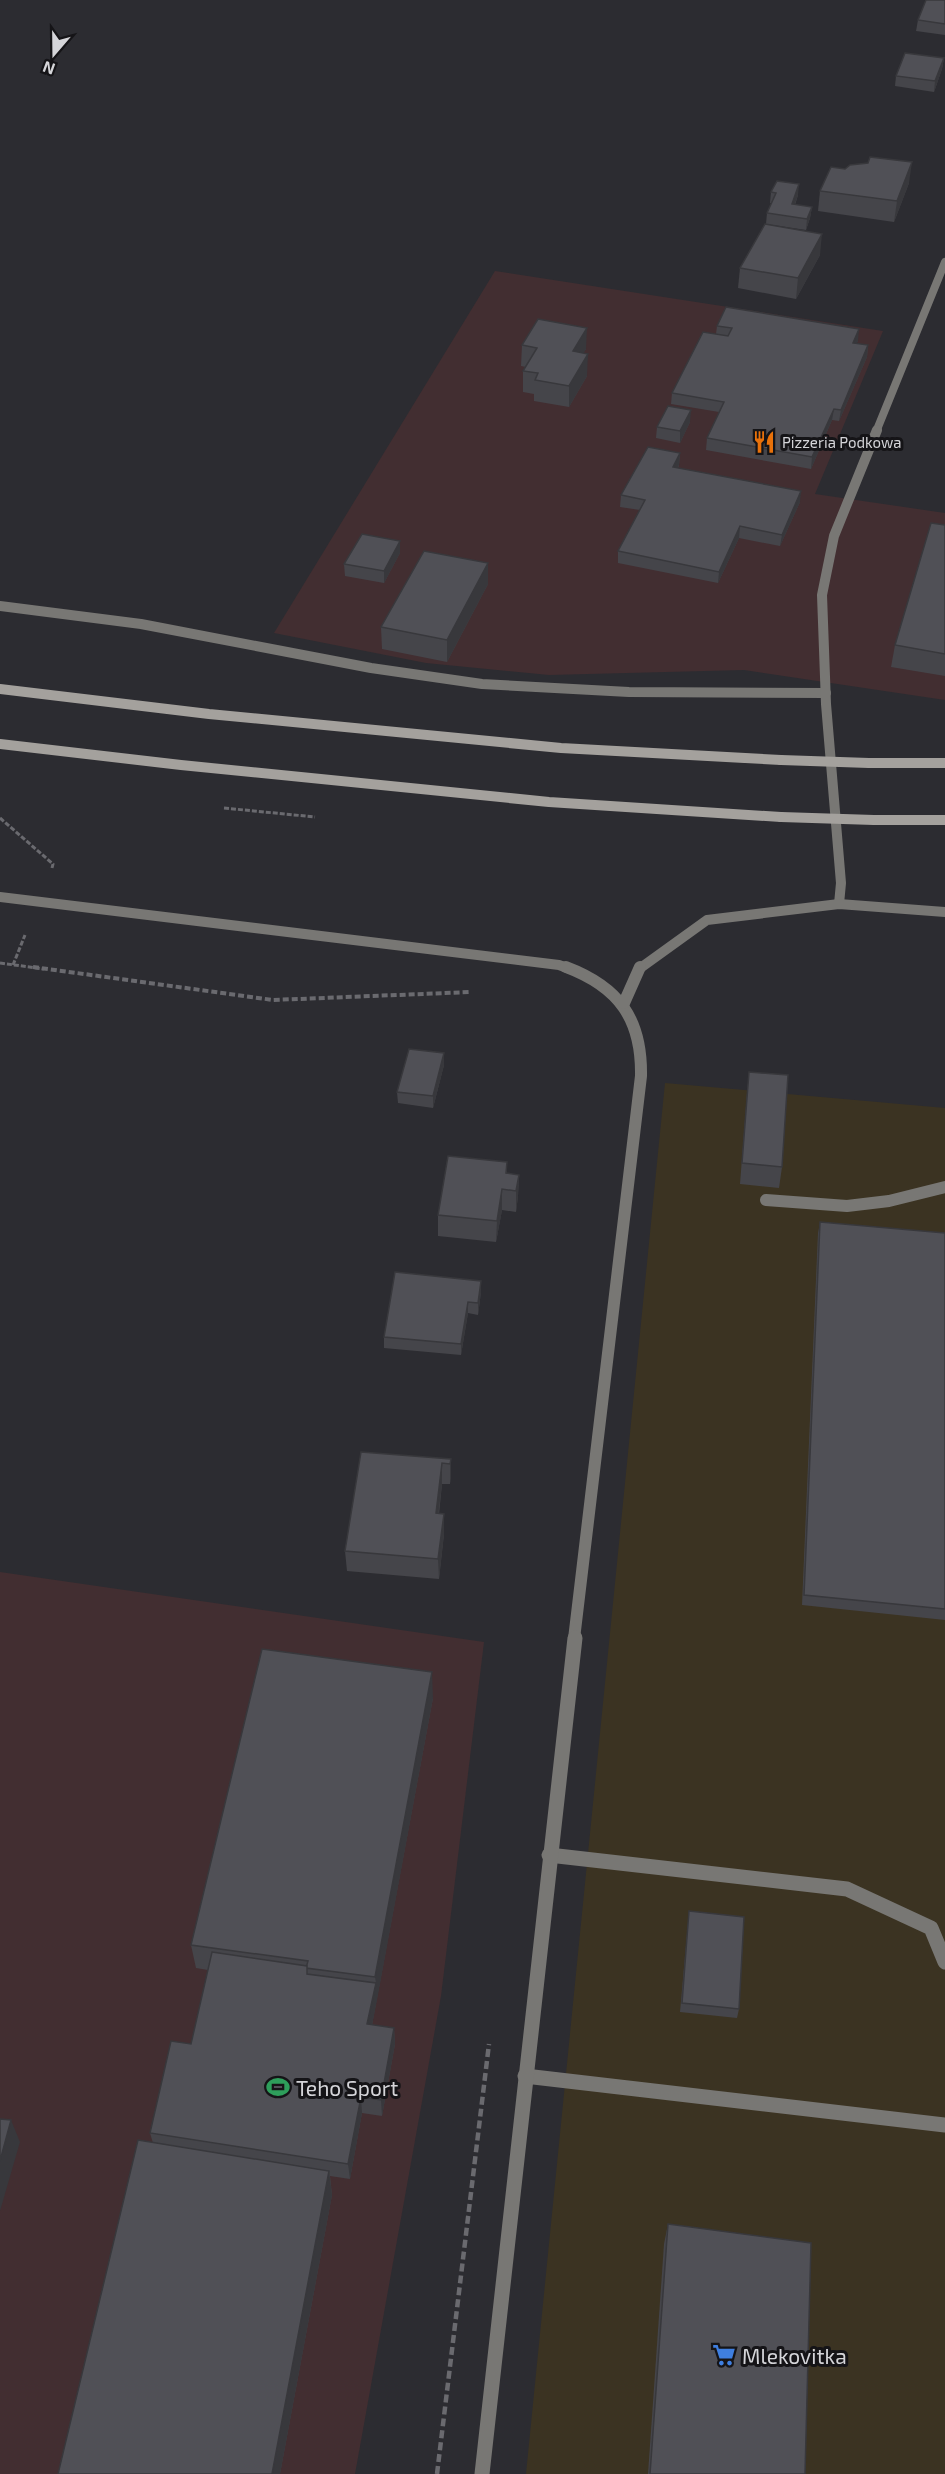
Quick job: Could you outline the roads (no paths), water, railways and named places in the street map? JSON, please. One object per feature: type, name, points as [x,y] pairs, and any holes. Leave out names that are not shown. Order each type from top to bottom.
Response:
[{"type":"main road","points":[[0,690],[209,714],[561,748],[782,760],[945,763]]},
{"type":"main road","points":[[0,744],[181,765],[549,802],[782,817],[945,820]]},
{"type":"street","points":[[839,904],[841,883],[826,693],[822,595],[834,536],[945,261]]},
{"type":"street","points":[[0,606],[79,615],[186,632],[333,662],[434,678],[555,689],[826,693]]},
{"type":"street","points":[[0,897],[559,965],[582,972],[602,985],[624,1003],[634,1020],[644,1055],[549,1855],[482,2474]]},
{"type":"street","points":[[624,1003],[639,968],[707,920],[839,904],[945,912]]},
{"type":"street","points":[[766,1200],[847,1206],[889,1201],[945,1187]]},
{"type":"street","points":[[549,1855],[847,1889],[931,1928],[945,1962]]},
{"type":"street","points":[[525,2076],[945,2125]]},
{"type":"place","name":"Pizzeria Podkowa","points":[[764,442]]},
{"type":"place","name":"Teho Sport","points":[[278,2087]]},
{"type":"place","name":"Mlekovitka","points":[[724,2355]]}]
